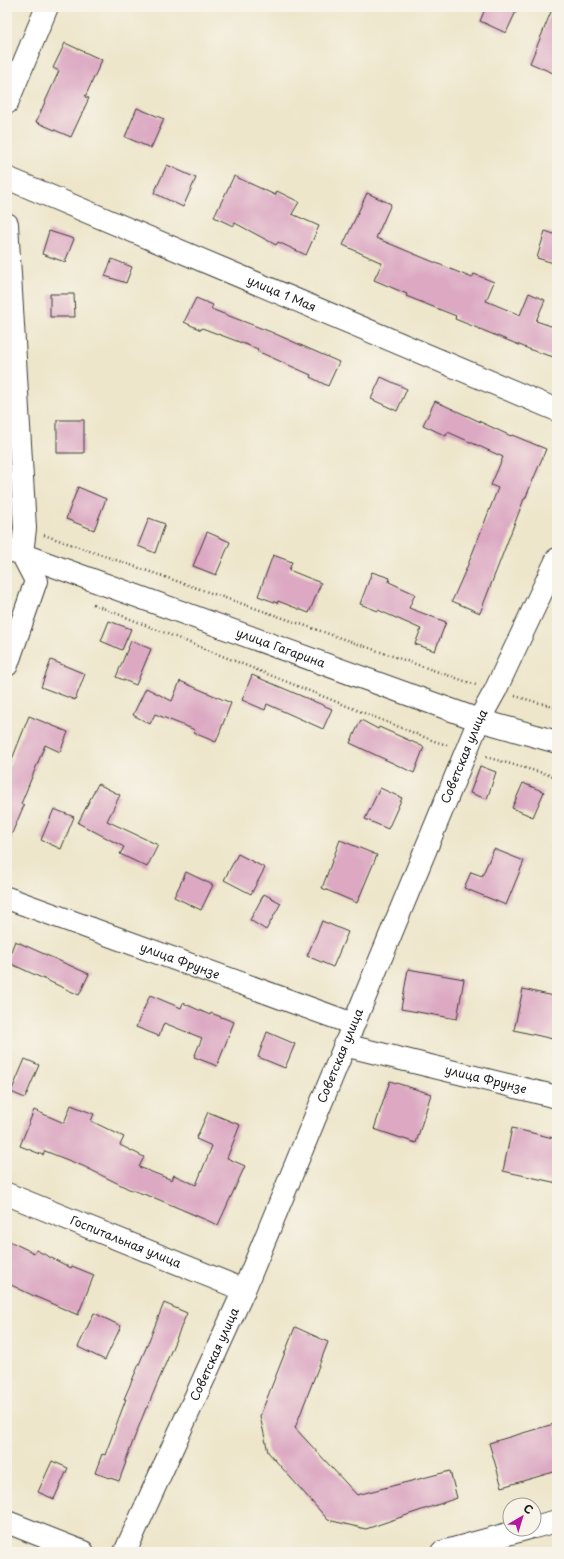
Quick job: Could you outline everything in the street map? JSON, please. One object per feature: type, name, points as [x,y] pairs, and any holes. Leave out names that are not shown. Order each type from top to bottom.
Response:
[{"type":"street","points":[[7,102],[47,7]]},
{"type":"street","name":"улица 1 Мая","points":[[7,178],[557,410]]},
{"type":"street","points":[[7,224],[25,528],[14,552],[36,581],[7,665]]},
{"type":"street","name":"улица Гагарина","points":[[14,552],[479,720],[557,742]]},
{"type":"street","name":"Советская улица","points":[[125,1552],[244,1290],[479,720],[495,691],[557,559]]},
{"type":"street","name":"улица Фрунзе","points":[[7,898],[353,1024]]},
{"type":"street","name":"улица Фрунзе","points":[[344,1045],[557,1097]]},
{"type":"street","name":"Госпитальная улица","points":[[7,1194],[244,1290]]},
{"type":"street","points":[[542,1525],[557,1520]]},
{"type":"street","points":[[7,1522],[82,1552]]},
{"type":"street","points":[[442,1552],[502,1536]]},
{"type":"path","points":[[25,528],[464,682],[557,708]]},
{"type":"path","points":[[87,602],[434,742],[557,777]]},
{"type":"building","points":[[486,7],[518,7],[506,33],[480,21]]},
{"type":"building","points":[[553,7],[557,7],[557,64],[553,73],[530,63]]},
{"type":"building","points":[[65,43],[102,60],[85,97],[89,98],[71,137],[36,122],[59,71],[53,68]]},
{"type":"building","points":[[137,108],[164,119],[151,148],[125,137]]},
{"type":"building","points":[[167,165],[196,178],[183,207],[154,193]]},
{"type":"building","points":[[234,176],[275,195],[277,191],[299,202],[292,214],[319,226],[306,255],[278,242],[276,245],[235,223],[233,226],[214,217]]},
{"type":"building","points":[[367,193],[391,204],[376,238],[472,278],[474,274],[494,282],[486,301],[520,315],[529,293],[545,300],[536,321],[557,328],[557,358],[534,351],[455,319],[456,316],[406,296],[407,294],[374,280],[382,263],[343,245]]},
{"type":"building","points":[[49,231],[74,239],[65,262],[42,254]]},
{"type":"building","points":[[545,231],[557,235],[557,264],[537,258]]},
{"type":"building","points":[[112,259],[132,267],[126,283],[105,276]]},
{"type":"building","points":[[50,294],[74,294],[75,317],[50,317]]},
{"type":"building","points":[[196,298],[213,305],[211,309],[271,332],[339,362],[328,386],[310,377],[311,375],[257,351],[258,349],[202,328],[201,330],[184,322]]},
{"type":"building","points":[[381,377],[407,389],[397,411],[371,399]]},
{"type":"building","points":[[435,401],[511,436],[512,435],[546,449],[524,499],[480,613],[452,601],[498,488],[491,485],[503,457],[448,432],[446,436],[423,425]]},
{"type":"building","points":[[57,420],[84,420],[84,453],[57,453]]},
{"type":"building","points":[[78,487],[106,499],[94,530],[66,519]]},
{"type":"building","points":[[149,518],[165,524],[155,553],[138,546]]},
{"type":"building","points":[[207,532],[230,542],[216,575],[193,566]]},
{"type":"building","points":[[273,555],[292,562],[289,570],[321,583],[309,613],[278,601],[277,603],[258,596]]},
{"type":"building","points":[[372,572],[390,578],[389,582],[415,594],[409,608],[446,622],[435,651],[415,644],[421,629],[378,610],[360,604]]},
{"type":"building","points":[[109,621],[131,629],[122,650],[101,641]]},
{"type":"building","points":[[131,641],[151,649],[136,685],[116,677]]},
{"type":"building","points":[[51,660],[85,674],[75,700],[41,687]]},
{"type":"building","points":[[252,675],[332,709],[323,729],[267,704],[265,710],[242,700]]},
{"type":"building","points":[[180,681],[231,703],[216,742],[194,733],[195,730],[155,714],[150,724],[133,715],[146,688],[172,701]]},
{"type":"building","points":[[29,716],[68,732],[60,752],[45,745],[21,804],[24,805],[7,845],[7,772]]},
{"type":"building","points":[[361,720],[378,729],[379,727],[424,747],[414,773],[350,743]]},
{"type":"building","points":[[480,766],[496,772],[487,799],[470,793]]},
{"type":"building","points":[[523,783],[544,792],[533,817],[512,808]]},
{"type":"building","points":[[98,784],[120,795],[107,821],[158,845],[147,867],[120,854],[124,847],[78,823]]},
{"type":"building","points":[[380,788],[402,798],[388,829],[365,819]]},
{"type":"building","points":[[54,809],[74,817],[61,849],[41,840]]},
{"type":"building","points":[[340,840],[377,855],[357,903],[322,888]]},
{"type":"building","points":[[494,849],[524,861],[506,905],[464,888],[471,872],[482,876]]},
{"type":"building","points":[[238,854],[265,868],[251,894],[224,880]]},
{"type":"building","points":[[186,872],[213,885],[201,910],[174,897]]},
{"type":"building","points":[[264,894],[281,903],[266,930],[250,920]]},
{"type":"building","points":[[322,921],[348,932],[333,967],[307,956]]},
{"type":"building","points":[[15,941],[89,974],[79,995],[7,962]]},
{"type":"building","points":[[408,969],[464,979],[457,1019],[401,1009]]},
{"type":"building","points":[[523,989],[557,997],[557,1040],[514,1030]]},
{"type":"building","points":[[150,995],[181,1008],[183,1003],[210,1015],[211,1013],[234,1022],[217,1066],[194,1057],[202,1038],[164,1023],[159,1036],[136,1027]]},
{"type":"building","points":[[267,1032],[295,1044],[285,1068],[258,1057]]},
{"type":"building","points":[[25,1059],[39,1065],[25,1098],[11,1092]]},
{"type":"building","points":[[390,1081],[431,1094],[416,1143],[374,1129]]},
{"type":"building","points":[[71,1105],[94,1114],[91,1121],[124,1137],[120,1145],[144,1157],[139,1167],[172,1180],[174,1175],[196,1185],[212,1146],[196,1139],[208,1112],[240,1125],[227,1158],[245,1166],[218,1225],[155,1198],[129,1189],[83,1166],[45,1151],[43,1155],[20,1146],[34,1110],[64,1123]]},
{"type":"building","points":[[512,1128],[557,1139],[557,1183],[503,1171]]},
{"type":"building","points":[[7,1240],[34,1253],[36,1250],[71,1268],[72,1266],[94,1275],[78,1315],[7,1283]]},
{"type":"building","points":[[164,1303],[187,1313],[146,1408],[119,1481],[95,1473],[102,1454],[105,1455],[126,1399],[124,1399]]},
{"type":"building","points":[[94,1313],[121,1326],[105,1360],[78,1347]]},
{"type":"building","points":[[295,1327],[328,1342],[295,1428],[357,1495],[450,1471],[457,1498],[366,1529],[328,1520],[268,1452],[260,1416]]},
{"type":"building","points":[[557,1423],[557,1471],[502,1487],[489,1443]]},
{"type":"building","points":[[52,1461],[68,1468],[54,1499],[38,1492]]}]
